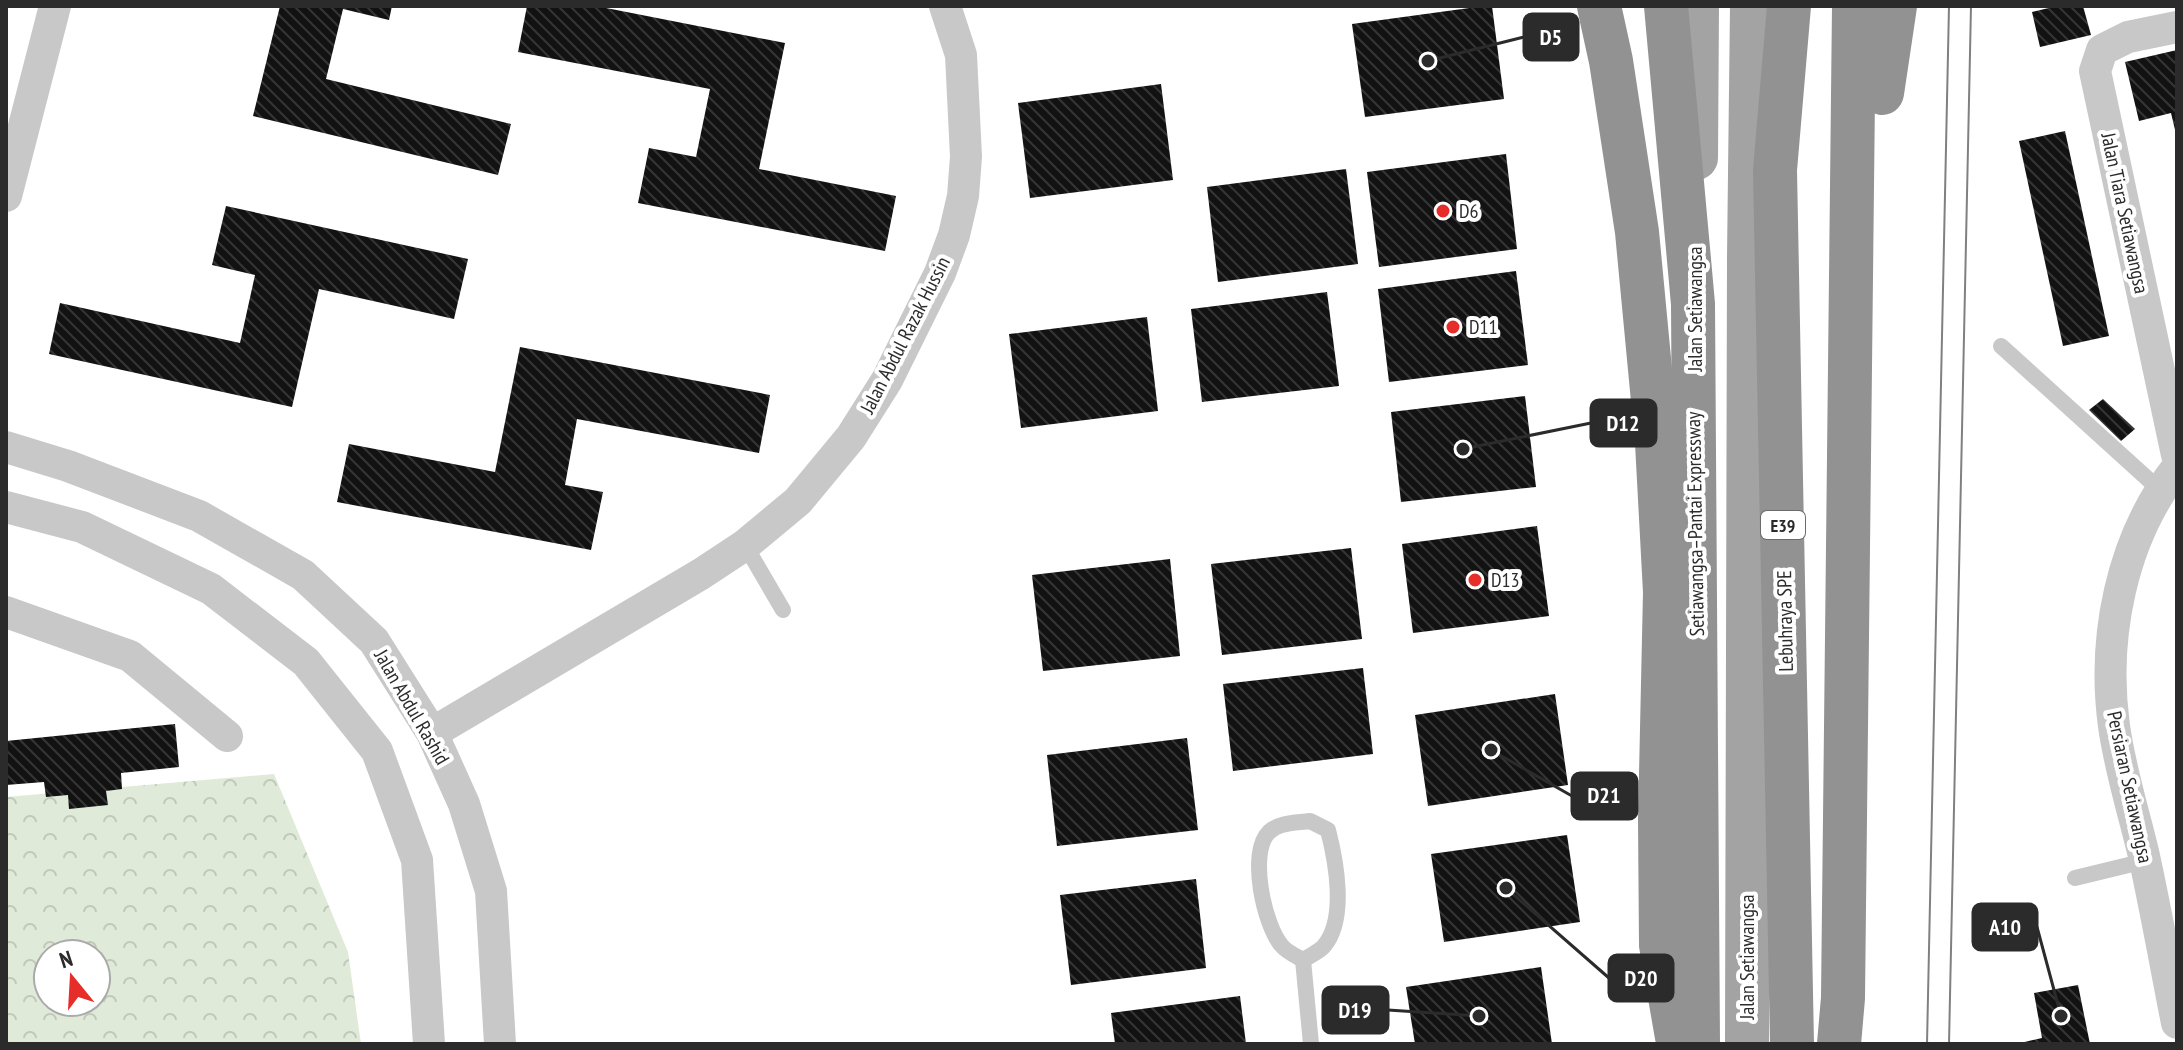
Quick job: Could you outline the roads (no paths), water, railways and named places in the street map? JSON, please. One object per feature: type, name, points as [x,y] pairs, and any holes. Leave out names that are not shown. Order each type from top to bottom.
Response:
[{"type":"highway","points":[[1599,6],[1611,61],[1637,232],[1657,443],[1665,592],[1660,820],[1661,945],[1684,1042]]},
{"type":"highway","name":"Setiawangsa–Pantai Expressway","points":[[1666,6],[1693,304],[1684,1042]]},
{"type":"highway","name":"Lebuhraya SPE","points":[[1789,6],[1775,170],[1792,1044]]},
{"type":"highway","points":[[1839,1044],[1843,998],[1854,6]]},
{"type":"highway","points":[[1862,1044],[1883,6]]},
{"type":"highway","points":[[1882,93],[1895,6]]},
{"type":"main road","name":"Jalan Setiawangsa","points":[[1684,1042],[1694,522],[1697,6]]},
{"type":"main road","name":"Jalan Setiawangsa","points":[[1747,1044],[1752,6]]},
{"type":"street","points":[[6,196],[55,6]]},
{"type":"street","name":"Jalan Abdul Razak Hussin","points":[[432,733],[745,545],[798,501],[851,437],[887,380],[940,273],[954,235],[963,196],[966,119],[961,55],[945,6]]},
{"type":"street","name":"Jalan Tiara Setiawangsa","points":[[2177,27],[2128,37],[2102,50],[2095,71],[2177,455]]},
{"type":"street","name":"Jalan Abdul Rashid","points":[[6,447],[68,466],[199,516],[303,575],[374,641],[432,733],[464,804],[491,891],[500,1044]]},
{"type":"street","name":"Persiaran Setiawangsa","points":[[2168,479],[2123,572],[2109,659],[2114,727],[2145,861],[2177,1023]]},
{"type":"street","points":[[6,507],[82,527],[211,589],[306,662],[377,751],[417,860],[429,1044]]},
{"type":"street","points":[[6,612],[130,656],[227,736]]},
{"type":"lane","points":[[2001,346],[2168,479]]},
{"type":"lane","points":[[745,545],[783,610]]},
{"type":"lane","points":[[1310,821],[1328,830],[1339,896],[1336,918],[1324,946],[1303,960],[1282,947],[1271,926],[1263,906],[1259,855],[1266,835],[1279,825],[1310,821]]},
{"type":"lane","points":[[2075,878],[2145,861]]},
{"type":"lane","points":[[1303,960],[1311,1044]]},
{"type":"tram line","points":[[1927,1044],[1949,6]]},
{"type":"tram line","points":[[1949,1044],[1971,6]]},
{"type":"place","name":"D5","points":[[1428,61]]},
{"type":"place","name":"D6","points":[[1443,211]]},
{"type":"place","name":"D11","points":[[1453,327]]},
{"type":"place","name":"D12","points":[[1463,449]]},
{"type":"place","name":"D13","points":[[1475,580]]},
{"type":"place","name":"D21","points":[[1491,750]]},
{"type":"place","name":"D20","points":[[1506,888]]},
{"type":"place","name":"D19","points":[[1479,1016]]},
{"type":"place","name":"A10","points":[[2061,1016]]}]
